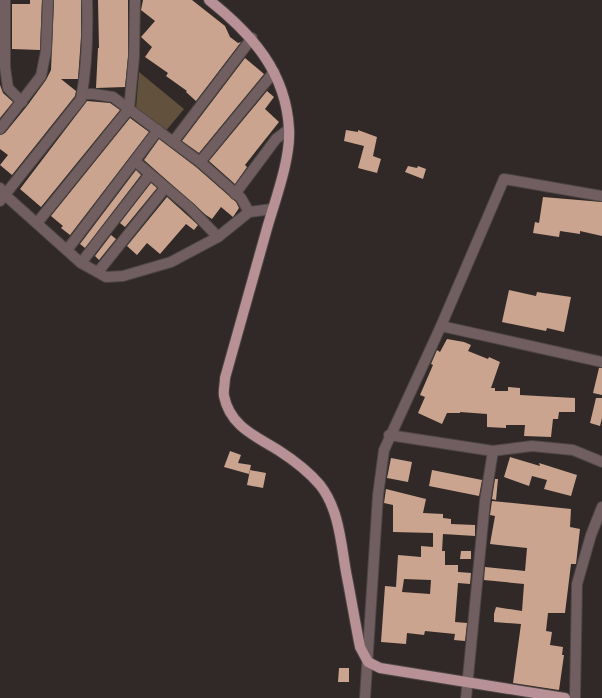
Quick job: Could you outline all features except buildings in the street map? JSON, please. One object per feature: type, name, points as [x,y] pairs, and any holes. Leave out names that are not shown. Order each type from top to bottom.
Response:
[{"type":"main road","points":[[209,0],[252,38],[265,56],[282,90],[289,129],[282,174],[225,378],[224,395],[228,410],[238,424],[253,437],[278,451],[302,468],[320,485],[331,504],[338,526],[360,647],[368,662],[380,668],[565,698]]},
{"type":"street","points":[[5,0],[5,68],[8,88],[22,102]]},
{"type":"street","points":[[0,129],[22,102],[29,89],[41,76],[46,52],[48,0]]},
{"type":"street","points":[[87,0],[87,26],[81,99],[2,195],[37,223],[81,263],[106,277],[123,276],[171,262],[218,237],[249,212],[272,209]]},
{"type":"street","points":[[37,223],[129,109],[134,57],[135,0]]},
{"type":"street","points":[[173,142],[252,38]]},
{"type":"street","points":[[200,162],[274,72]]},
{"type":"street","points":[[82,94],[113,97],[200,162],[241,198],[249,212]]},
{"type":"street","points":[[235,194],[276,138],[289,129]]},
{"type":"street","points":[[67,250],[136,162],[158,130]]},
{"type":"street","points":[[136,162],[190,208],[218,237]]},
{"type":"street","points":[[81,263],[150,174]]},
{"type":"street","points":[[365,698],[378,495],[384,450],[389,435],[441,326],[504,179],[602,196]]},
{"type":"street","points":[[98,272],[165,188]]},
{"type":"street","points":[[441,326],[602,362]]},
{"type":"street","points":[[389,435],[493,451],[532,446],[573,450],[602,462]]},
{"type":"street","points":[[466,698],[485,501],[493,451]]},
{"type":"street","points":[[575,698],[577,584],[591,535],[602,507]]},
{"type":"shaded area","points":[[139,72],[184,109],[164,133],[136,109]]}]
